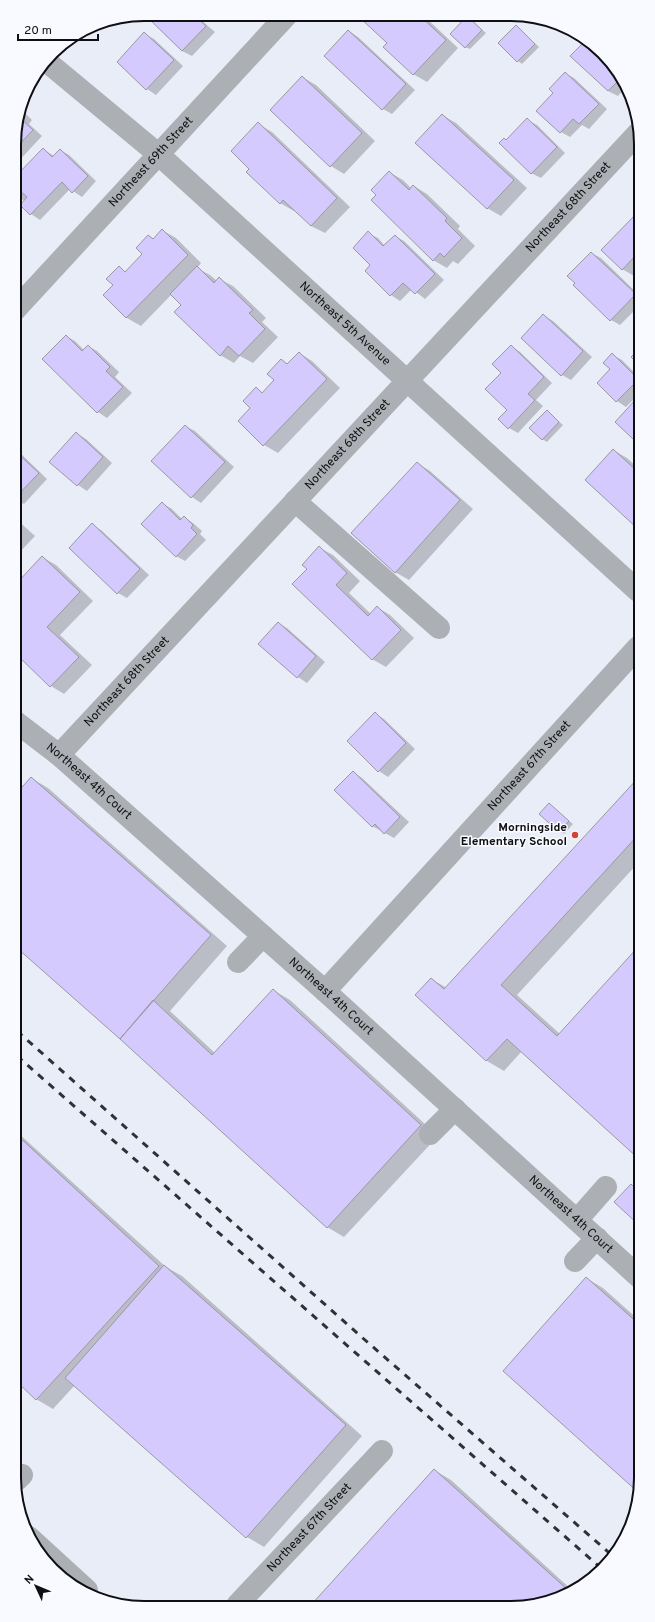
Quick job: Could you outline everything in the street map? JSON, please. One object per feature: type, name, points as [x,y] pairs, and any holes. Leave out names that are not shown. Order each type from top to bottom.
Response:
[{"type":"street","name":"Northeast 69th Street","points":[[21,303],[281,21]]},
{"type":"street","name":"Northeast 5th Avenue","points":[[49,65],[158,154],[634,587]]},
{"type":"street","name":"Northeast 68th Street","points":[[59,755],[634,138]]},
{"type":"street","points":[[295,501],[439,628]]},
{"type":"street","name":"Northeast 67th Street","points":[[325,991],[634,651]]},
{"type":"street","name":"Northeast 4th Court","points":[[21,729],[59,755],[325,991],[634,1272]]},
{"type":"street","points":[[238,962],[263,936]]},
{"type":"street","points":[[430,1134],[455,1109]]},
{"type":"street","points":[[577,1220],[606,1187]]},
{"type":"street","points":[[575,1261],[597,1238]]},
{"type":"street","name":"Northeast 67th Street","points":[[241,1601],[382,1451]]},
{"type":"street","points":[[46,1553],[78,1582]]},
{"type":"building","points":[[151,21],[201,21],[206,26],[182,51]]},
{"type":"building","points":[[363,21],[425,21],[446,40],[413,75],[383,47],[387,43]]},
{"type":"building","points":[[462,21],[472,21],[482,30],[465,48],[450,34]]},
{"type":"building","points":[[516,25],[535,44],[517,62],[498,43]]},
{"type":"building","points":[[348,30],[406,84],[382,110],[324,56]]},
{"type":"building","points":[[144,32],[174,60],[146,90],[117,62]]},
{"type":"building","points":[[582,44],[598,57],[618,81],[608,91],[570,56]]},
{"type":"building","points":[[565,72],[599,104],[579,124],[573,119],[560,133],[536,111],[553,93],[549,89]]},
{"type":"building","points":[[302,76],[362,133],[330,167],[270,110]]},
{"type":"building","points":[[442,114],[514,180],[487,209],[415,143]]},
{"type":"building","points":[[527,118],[557,147],[531,174],[499,143],[504,138],[506,140]]},
{"type":"building","points":[[23,121],[33,130],[21,143]]},
{"type":"building","points":[[258,122],[337,198],[311,226],[283,200],[280,204],[246,172],[249,169],[231,151]]},
{"type":"building","points":[[43,148],[52,157],[60,149],[88,176],[72,193],[62,182],[30,215],[21,206],[27,197],[21,192],[21,171]]},
{"type":"building","points":[[389,171],[409,190],[413,185],[447,218],[445,221],[462,238],[444,257],[440,253],[433,261],[371,200],[376,195],[371,190]]},
{"type":"building","points":[[634,216],[634,257],[622,270],[601,250]]},
{"type":"building","points":[[162,229],[188,255],[126,318],[103,295],[113,285],[106,279],[119,266],[125,272],[142,254],[136,248],[148,235],[153,239]]},
{"type":"building","points":[[368,231],[383,246],[395,235],[435,274],[415,294],[403,283],[390,296],[365,271],[370,265],[353,248]]},
{"type":"building","points":[[591,252],[634,292],[634,296],[610,321],[573,285],[575,283],[567,276]]},
{"type":"building","points":[[197,266],[214,283],[219,277],[253,310],[249,313],[265,329],[239,356],[228,346],[220,356],[174,312],[181,305],[170,294]]},
{"type":"building","points":[[543,314],[583,351],[561,376],[521,338]]},
{"type":"building","points":[[66,335],[82,351],[88,345],[110,367],[106,371],[123,387],[97,413],[42,359]]},
{"type":"building","points":[[511,345],[544,377],[528,394],[535,400],[508,429],[498,419],[507,410],[485,389],[501,373],[492,364]]},
{"type":"building","points":[[299,352],[327,379],[263,446],[238,421],[250,408],[243,401],[256,387],[262,393],[274,380],[267,374],[281,359],[287,364]]},
{"type":"building","points":[[612,353],[634,375],[634,384],[616,402],[597,383],[610,369],[603,363]]},
{"type":"building","points":[[634,401],[634,438],[633,439],[615,422]]},
{"type":"building","points":[[547,410],[559,422],[542,440],[529,428]]},
{"type":"building","points":[[185,425],[225,462],[191,498],[151,461]]},
{"type":"building","points":[[76,432],[103,457],[77,486],[49,462]]},
{"type":"building","points":[[613,449],[634,468],[634,525],[585,480]]},
{"type":"building","points":[[21,456],[39,473],[21,492]]},
{"type":"building","points":[[417,462],[460,500],[395,573],[351,533]]},
{"type":"building","points":[[162,502],[180,520],[184,516],[193,525],[191,528],[197,534],[176,557],[141,524]]},
{"type":"building","points":[[92,523],[140,569],[117,594],[69,548]]},
{"type":"building","points":[[319,546],[347,573],[336,585],[368,616],[377,606],[401,630],[372,660],[292,584],[307,569],[302,565]]},
{"type":"building","points":[[42,556],[80,592],[47,627],[79,657],[50,687],[21,659],[21,579]]},
{"type":"building","points":[[278,622],[316,656],[297,678],[258,644]]},
{"type":"building","points":[[375,712],[406,743],[378,772],[347,741]]},
{"type":"building","points":[[353,771],[400,817],[384,834],[375,824],[372,827],[334,790]]},
{"type":"building","points":[[31,777],[211,935],[120,1039],[21,952],[21,788]]},
{"type":"building","points":[[634,782],[634,839],[501,985],[557,1036],[634,951],[634,1155],[507,1039],[486,1061],[415,995],[431,978],[444,989]]},
{"type":"building","points":[[549,803],[569,821],[559,832],[539,814]]},
{"type":"building","points":[[273,989],[421,1125],[327,1228],[120,1039],[153,1000],[212,1055]]},
{"type":"building","points":[[21,1139],[159,1266],[36,1400],[21,1386]]},
{"type":"building","points":[[631,1184],[634,1187],[634,1220],[614,1202]]},
{"type":"building","points":[[164,1265],[346,1425],[246,1538],[65,1378]]},
{"type":"building","points":[[586,1277],[634,1320],[634,1488],[503,1371]]},
{"type":"building","points":[[434,1469],[566,1588],[543,1597],[511,1601],[315,1601]]},
{"type":"railway","points":[[21,1035],[365,1340],[609,1553]]},
{"type":"railway","points":[[21,1060],[598,1565]]},
{"type":"place","name":"Morningside Elementary School","points":[[575,835]]}]
